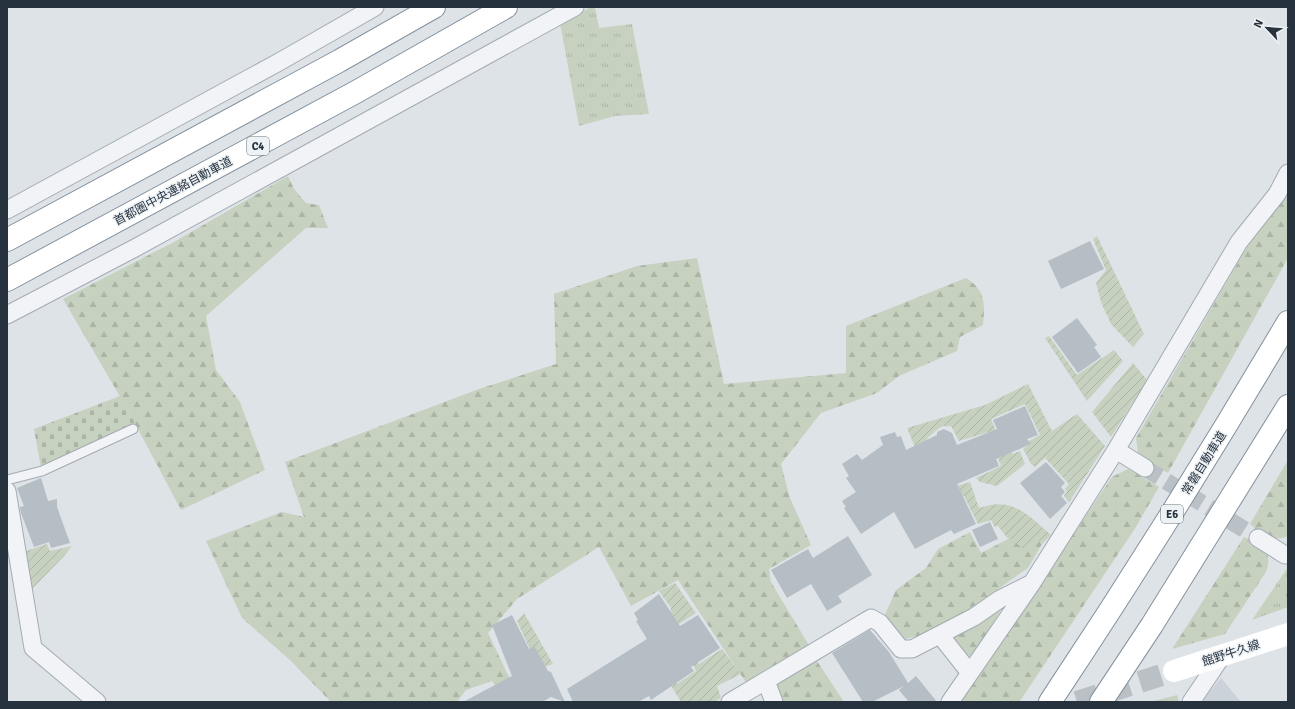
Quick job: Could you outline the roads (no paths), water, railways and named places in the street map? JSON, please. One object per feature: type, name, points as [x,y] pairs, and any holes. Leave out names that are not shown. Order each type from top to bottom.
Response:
[{"type":"main road","points":[[7,240],[339,61],[434,7]]},
{"type":"main road","name":"首都圏中央連絡自動車道","points":[[7,280],[349,96],[506,7]]},
{"type":"main road","name":"常磐自動車道","points":[[1050,702],[1125,590],[1288,322]]},
{"type":"main road","points":[[1101,702],[1152,625],[1288,406]]},
{"type":"main road","name":"館野牛久線","points":[[1174,671],[1288,634]]},
{"type":"street","points":[[7,210],[279,62],[375,7]]},
{"type":"street","points":[[7,315],[142,244],[575,7]]},
{"type":"street","points":[[950,702],[1032,582],[1116,450],[1239,242],[1277,194],[1288,173]]},
{"type":"street","points":[[1116,450],[1144,468]]},
{"type":"street","points":[[7,491],[33,648],[97,702]]},
{"type":"street","points":[[1258,538],[1286,555]]},
{"type":"street","points":[[730,702],[871,618],[880,622],[901,649],[912,649],[974,617],[1000,599],[1032,582]]},
{"type":"street","points":[[940,635],[970,673]]},
{"type":"street","points":[[1191,702],[1222,656]]},
{"type":"street","points":[[766,681],[774,702]]},
{"type":"lane","points":[[7,480],[42,471],[133,429]]},
{"type":"tunnel","points":[[1145,468],[1258,538]]},
{"type":"tunnel","points":[[1077,702],[1174,671]]}]
